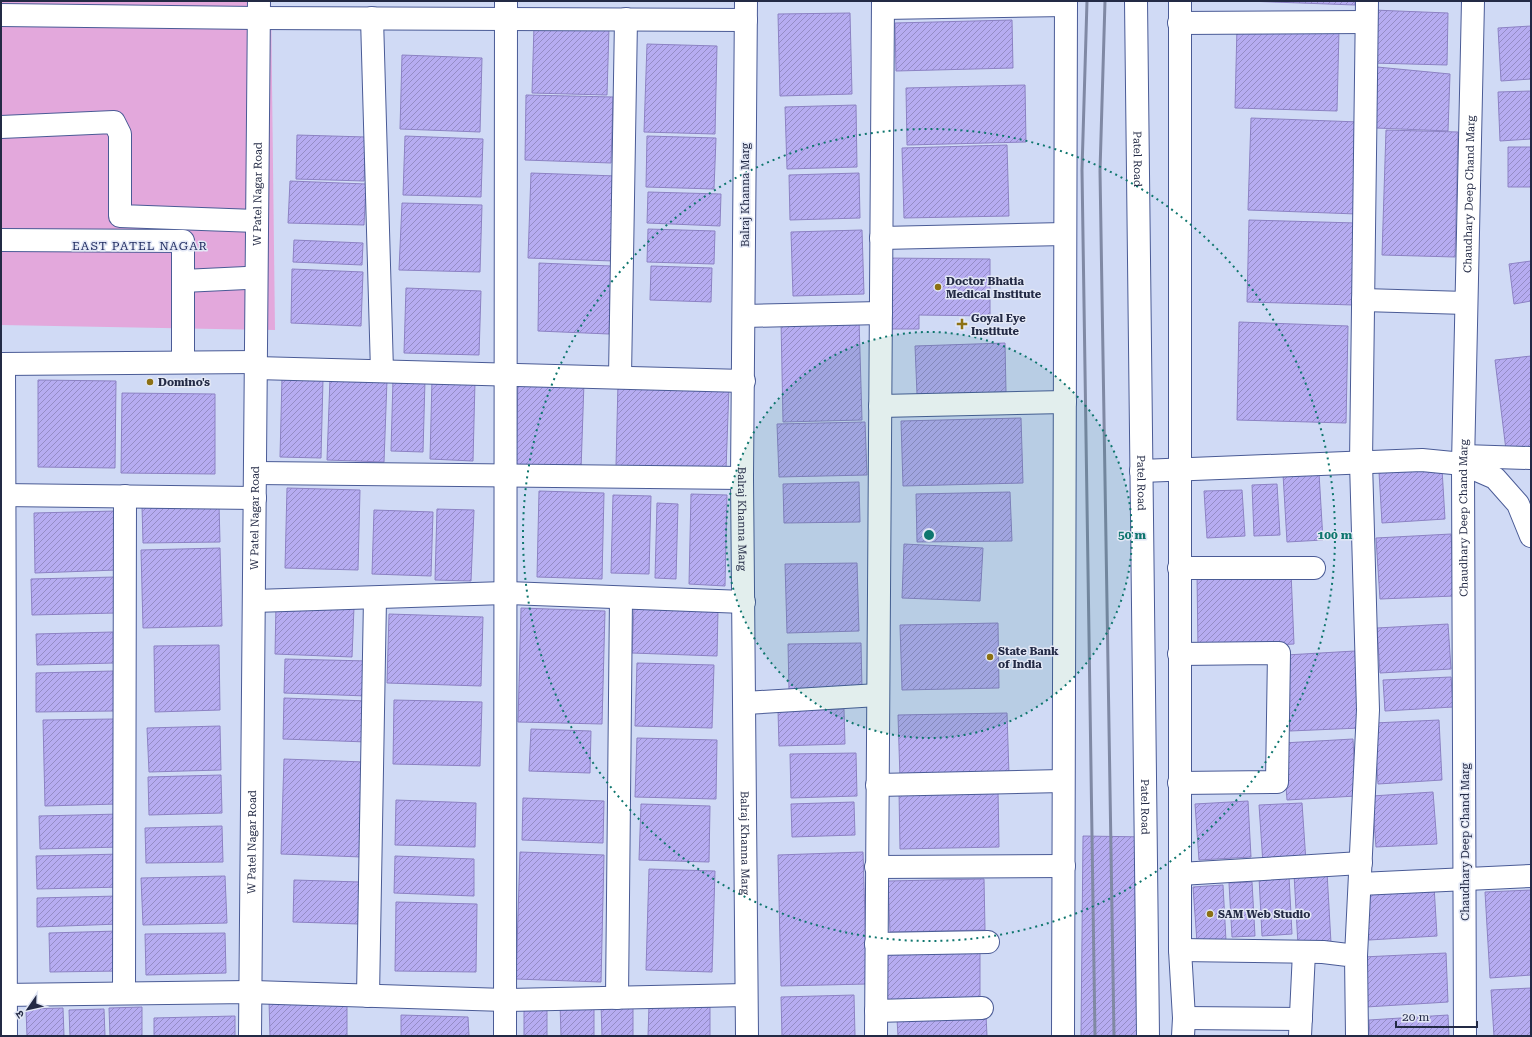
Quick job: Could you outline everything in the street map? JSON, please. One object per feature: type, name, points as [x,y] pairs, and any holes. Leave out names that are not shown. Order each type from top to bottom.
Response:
[{"type":"street","name":"Patel Road","points":[[1136,1],[1148,1036]]},
{"type":"street","points":[[1180,1],[1179,783],[1180,950],[1184,1027],[1300,1027],[1304,952]]},
{"type":"street","name":"Chaudhary Deep Chand Marg","points":[[1465,1036],[1463,460],[1473,1]]},
{"type":"street","points":[[876,1036],[883,5],[1066,3],[1063,1036]]},
{"type":"street","points":[[1,15],[259,10],[372,18],[506,10],[626,19],[746,10]]},
{"type":"street","name":"W Patel Nagar Road","points":[[250,1036],[259,10]]},
{"type":"street","points":[[505,1036],[506,10]]},
{"type":"street","name":"Balraj Khanna Marg","points":[[746,10],[745,316],[742,478],[747,1036]]},
{"type":"street","points":[[1180,23],[1366,11],[1361,462],[1368,710],[1356,956],[1357,1036]]},
{"type":"street","points":[[372,18],[382,371]]},
{"type":"street","points":[[620,377],[626,19]]},
{"type":"street","points":[[1,127],[114,122],[120,134],[120,216],[257,221]]},
{"type":"street","points":[[882,238],[1065,234]]},
{"type":"street","points":[[1,240],[183,241],[183,362]]},
{"type":"street","points":[[183,281],[246,278]]},
{"type":"street","points":[[1363,300],[1466,303]]},
{"type":"street","points":[[745,316],[881,313]]},
{"type":"street","points":[[6,1036],[3,995],[2,364],[183,362],[382,371],[744,380]]},
{"type":"street","points":[[880,406],[1064,402]]},
{"type":"street","points":[[1142,471],[1179,471],[1361,462],[1530,458]]},
{"type":"street","points":[[1463,460],[1495,478],[1518,504],[1531,536]]},
{"type":"street","points":[[256,473],[742,478]]},
{"type":"street","points":[[3,495],[254,498]]},
{"type":"street","points":[[124,993],[125,496]]},
{"type":"street","points":[[1179,568],[1314,568]]},
{"type":"street","points":[[254,601],[505,593],[744,602]]},
{"type":"street","points":[[368,996],[376,598]]},
{"type":"street","points":[[617,998],[621,598]]},
{"type":"street","points":[[1179,654],[1279,653],[1277,782],[1179,783]]},
{"type":"street","points":[[744,703],[878,695]]},
{"type":"street","points":[[877,785],[1063,781]]},
{"type":"street","points":[[876,867],[1064,866]]},
{"type":"street","points":[[1180,874],[1361,874],[1465,879],[1531,876]]},
{"type":"street","points":[[876,944],[988,942]]},
{"type":"street","points":[[1180,950],[1304,952],[1356,956]]},
{"type":"street","points":[[3,995],[250,992],[505,1000],[746,995]]},
{"type":"street","points":[[876,1011],[982,1008]]},
{"type":"shaded area","points":[[1,1],[271,1],[275,330],[1,325]]},
{"type":"building","points":[[1246,1],[1355,1],[1355,5]]},
{"type":"building","points":[[1373,10],[1448,13],[1447,65],[1372,63]]},
{"type":"building","points":[[850,13],[852,94],[780,96],[778,14]]},
{"type":"building","points":[[1012,20],[1013,68],[896,71],[895,23]]},
{"type":"building","points":[[534,26],[609,28],[607,95],[532,93]]},
{"type":"building","points":[[1237,26],[1339,30],[1337,111],[1235,108]]},
{"type":"building","points":[[1531,26],[1531,79],[1501,81],[1498,28]]},
{"type":"building","points":[[647,44],[717,46],[715,134],[644,132]]},
{"type":"building","points":[[402,55],[482,58],[480,132],[400,129]]},
{"type":"building","points":[[1377,67],[1450,74],[1448,131],[1376,128]]},
{"type":"building","points":[[1025,85],[1026,142],[907,145],[906,88]]},
{"type":"building","points":[[1531,91],[1531,139],[1500,141],[1498,92]]},
{"type":"building","points":[[526,95],[613,97],[611,163],[525,160]]},
{"type":"building","points":[[856,105],[857,167],[787,169],[785,107]]},
{"type":"building","points":[[1251,118],[1359,122],[1357,214],[1248,210]]},
{"type":"building","points":[[1386,130],[1458,132],[1455,257],[1382,255]]},
{"type":"building","points":[[297,135],[366,137],[364,181],[296,179]]},
{"type":"building","points":[[405,136],[483,139],[481,197],[403,195]]},
{"type":"building","points":[[647,136],[716,138],[714,189],[646,187]]},
{"type":"building","points":[[1007,145],[1009,216],[904,218],[902,148]]},
{"type":"building","points":[[1508,147],[1531,147],[1531,187],[1508,187]]},
{"type":"building","points":[[531,173],[616,176],[613,261],[528,258]]},
{"type":"building","points":[[859,173],[860,218],[790,220],[789,175]]},
{"type":"building","points":[[290,181],[366,184],[364,225],[288,223]]},
{"type":"building","points":[[648,192],[721,194],[720,226],[647,223]]},
{"type":"building","points":[[402,203],[482,205],[480,272],[399,270]]},
{"type":"building","points":[[1249,220],[1356,223],[1354,305],[1247,302]]},
{"type":"building","points":[[648,229],[715,231],[714,264],[647,262]]},
{"type":"building","points":[[862,230],[864,294],[793,296],[791,232]]},
{"type":"building","points":[[294,240],[363,243],[362,265],[293,262]]},
{"type":"building","name":"Doctor Bhatia Medical Institute","points":[[886,258],[990,259],[990,316],[919,315],[919,329],[886,329]]},
{"type":"building","points":[[1531,261],[1531,301],[1514,304],[1509,264]]},
{"type":"building","points":[[539,263],[611,266],[609,334],[538,331]]},
{"type":"building","points":[[651,266],[712,268],[711,302],[650,300]]},
{"type":"building","points":[[292,269],[363,272],[361,326],[291,323]]},
{"type":"building","points":[[406,288],[481,291],[479,355],[404,353]]},
{"type":"building","points":[[859,319],[862,420],[783,422],[781,321]]},
{"type":"building","points":[[1239,322],[1348,326],[1346,423],[1237,420]]},
{"type":"building","points":[[1005,343],[1006,392],[917,394],[915,346]]},
{"type":"building","points":[[1531,356],[1531,447],[1506,450],[1495,360]]},
{"type":"building","points":[[282,377],[323,379],[321,458],[280,457]]},
{"type":"building","points":[[330,378],[387,380],[384,462],[327,460]]},
{"type":"building","points":[[393,379],[425,380],[423,452],[391,451]]},
{"type":"building","points":[[432,379],[475,381],[473,461],[430,459]]},
{"type":"building","points":[[518,379],[584,382],[581,470],[516,468]]},
{"type":"building","points":[[38,380],[116,381],[115,468],[38,467]]},
{"type":"building","points":[[618,383],[729,387],[726,470],[616,466]]},
{"type":"building","points":[[122,393],[215,394],[215,474],[121,473]]},
{"type":"building","points":[[1021,418],[1023,483],[903,486],[901,421]]},
{"type":"building","points":[[865,422],[867,475],[779,477],[777,424]]},
{"type":"building","points":[[1442,469],[1445,519],[1382,523],[1379,472]]},
{"type":"building","points":[[1319,473],[1323,540],[1287,542],[1283,474]]},
{"type":"building","points":[[859,482],[860,522],[784,523],[783,484]]},
{"type":"building","points":[[1277,484],[1280,535],[1254,536],[1252,485]]},
{"type":"building","points":[[287,488],[360,490],[358,570],[285,568]]},
{"type":"building","points":[[1242,490],[1245,536],[1207,538],[1204,491]]},
{"type":"building","points":[[539,491],[604,493],[602,579],[537,577]]},
{"type":"building","points":[[1010,492],[1012,541],[917,542],[916,494]]},
{"type":"building","points":[[691,494],[727,495],[725,586],[689,584]]},
{"type":"building","points":[[613,495],[651,496],[649,574],[611,573]]},
{"type":"building","points":[[657,503],[678,504],[676,579],[655,578]]},
{"type":"building","points":[[219,504],[220,542],[143,543],[142,506]]},
{"type":"building","points":[[437,509],[474,510],[471,581],[435,580]]},
{"type":"building","points":[[374,510],[433,512],[431,576],[372,574]]},
{"type":"building","points":[[116,511],[117,570],[35,573],[34,513]]},
{"type":"building","points":[[1451,534],[1454,596],[1380,599],[1376,538]]},
{"type":"building","points":[[904,544],[983,548],[980,601],[902,598]]},
{"type":"building","points":[[220,548],[222,626],[143,628],[141,550]]},
{"type":"building","points":[[857,563],[859,631],[787,633],[785,564]]},
{"type":"building","points":[[1291,572],[1294,644],[1198,649],[1197,573]]},
{"type":"building","points":[[115,577],[116,613],[32,615],[31,579]]},
{"type":"building","points":[[276,604],[354,607],[352,657],[275,654]]},
{"type":"building","points":[[634,607],[718,610],[717,656],[632,653]]},
{"type":"building","points":[[521,608],[605,611],[602,724],[518,722]]},
{"type":"building","points":[[389,614],[483,617],[481,686],[387,683]]},
{"type":"building","points":[[998,623],[999,688],[902,690],[900,625]]},
{"type":"building","points":[[1448,624],[1451,669],[1380,673],[1377,628]]},
{"type":"building","points":[[113,632],[114,663],[37,665],[36,634]]},
{"type":"building","points":[[861,643],[862,690],[789,691],[788,644]]},
{"type":"building","points":[[219,645],[220,710],[155,712],[154,646]]},
{"type":"building","points":[[1355,651],[1360,728],[1290,731],[1286,655]]},
{"type":"building","points":[[285,659],[368,661],[367,696],[284,693]]},
{"type":"building","points":[[637,663],[714,665],[712,728],[635,726]]},
{"type":"building","points":[[113,671],[114,711],[36,712],[36,673]]},
{"type":"building","points":[[1451,677],[1453,707],[1385,711],[1383,680]]},
{"type":"building","points":[[284,698],[368,701],[367,742],[283,739]]},
{"type":"building","points":[[394,700],[482,702],[480,766],[393,764]]},
{"type":"building","points":[[844,709],[845,744],[779,746],[778,710]]},
{"type":"building","points":[[1007,713],[1009,775],[900,778],[898,715]]},
{"type":"building","points":[[114,719],[117,804],[45,806],[43,720]]},
{"type":"building","points":[[1439,720],[1442,780],[1378,784],[1374,723]]},
{"type":"building","points":[[220,726],[221,770],[149,772],[147,728]]},
{"type":"building","points":[[531,729],[591,731],[590,773],[529,771]]},
{"type":"building","points":[[637,738],[717,740],[716,799],[635,797]]},
{"type":"building","points":[[1353,739],[1356,796],[1287,800],[1283,743]]},
{"type":"building","points":[[856,753],[857,796],[791,798],[790,754]]},
{"type":"building","points":[[284,759],[364,762],[362,857],[281,854]]},
{"type":"building","points":[[221,775],[222,813],[149,815],[148,777]]},
{"type":"building","points":[[998,789],[999,847],[900,849],[899,791]]},
{"type":"building","points":[[1433,792],[1437,844],[1376,847],[1372,796]]},
{"type":"building","points":[[523,798],[604,801],[603,843],[522,840]]},
{"type":"building","points":[[396,800],[476,803],[475,847],[395,845]]},
{"type":"building","points":[[1248,801],[1251,857],[1199,860],[1195,804]]},
{"type":"building","points":[[854,802],[855,835],[792,837],[791,804]]},
{"type":"building","points":[[1302,803],[1306,862],[1263,864],[1259,805]]},
{"type":"building","points":[[641,804],[710,806],[709,862],[639,860]]},
{"type":"building","points":[[120,814],[121,847],[40,849],[39,816]]},
{"type":"building","points":[[222,826],[223,862],[146,863],[145,828]]},
{"type":"building","points":[[1083,836],[1149,837],[1147,1036],[1081,1036]]},
{"type":"building","points":[[520,852],[604,855],[601,982],[516,979]]},
{"type":"building","points":[[863,852],[867,984],[781,986],[778,855]]},
{"type":"building","points":[[122,854],[123,887],[37,889],[36,856]]},
{"type":"building","points":[[395,856],[474,859],[474,896],[394,893]]},
{"type":"building","points":[[649,869],[715,871],[712,972],[646,970]]},
{"type":"building","points":[[1327,872],[1331,943],[1298,945],[1294,874]]},
{"type":"building","points":[[225,876],[227,923],[143,925],[141,878]]},
{"type":"building","points":[[1289,876],[1292,934],[1262,936],[1259,877]]},
{"type":"building","points":[[984,879],[985,930],[890,932],[888,881]]},
{"type":"building","points":[[294,880],[360,882],[359,924],[293,922]]},
{"type":"building","points":[[1252,882],[1255,936],[1232,937],[1229,883]]},
{"type":"building","name":"SAM Web Studio","points":[[1223,885],[1226,941],[1197,942],[1193,887]]},
{"type":"building","points":[[1434,886],[1437,936],[1369,940],[1365,889]]},
{"type":"building","points":[[1531,890],[1531,975],[1490,978],[1485,892]]},
{"type":"building","points":[[118,896],[119,924],[37,927],[37,898]]},
{"type":"building","points":[[396,902],[477,904],[476,972],[395,971]]},
{"type":"building","points":[[118,931],[120,971],[50,972],[49,933]]},
{"type":"building","points":[[225,933],[226,973],[146,975],[145,934]]},
{"type":"building","points":[[882,949],[980,949],[980,1001],[882,1000]]},
{"type":"building","points":[[1446,953],[1448,1002],[1366,1007],[1363,957]]},
{"type":"building","points":[[1531,988],[1531,1036],[1494,1036],[1491,990]]},
{"type":"building","points":[[854,995],[855,1036],[782,1036],[781,997]]},
{"type":"building","points":[[269,1000],[347,1001],[347,1036],[270,1036]]},
{"type":"building","points":[[560,1003],[594,1003],[594,1036],[561,1036]]},
{"type":"building","points":[[524,1004],[547,1005],[547,1036],[524,1036]]},
{"type":"building","points":[[601,1004],[633,1005],[633,1036],[602,1036]]},
{"type":"building","points":[[649,1005],[710,1007],[710,1036],[648,1036]]},
{"type":"building","points":[[142,1007],[142,1036],[110,1036],[109,1008]]},
{"type":"building","points":[[63,1008],[64,1036],[27,1036],[26,1009]]},
{"type":"building","points":[[104,1009],[105,1036],[70,1036],[69,1010]]},
{"type":"building","points":[[401,1015],[468,1017],[469,1036],[401,1036]]},
{"type":"building","points":[[986,1015],[987,1036],[898,1036],[897,1019]]},
{"type":"building","points":[[1448,1015],[1449,1036],[1370,1036],[1369,1020]]},
{"type":"building","points":[[235,1016],[235,1036],[154,1036],[154,1018]]},
{"type":"railway","points":[[1087,1],[1082,170],[1095,1036]]},
{"type":"railway","points":[[1105,1],[1100,171],[1114,1036]]},
{"type":"place","name":"Doctor Bhatia Medical Institute","points":[[938,287]]},
{"type":"place","name":"Goyal Eye Institute","points":[[962,324]]},
{"type":"place","name":"Domino's","points":[[150,382]]},
{"type":"place","name":"State Bank of India","points":[[990,657]]},
{"type":"place","name":"SAM Web Studio","points":[[1210,914]]},
{"type":"district","name":"EAST PATEL NAGAR","points":[[140,246]]}]
